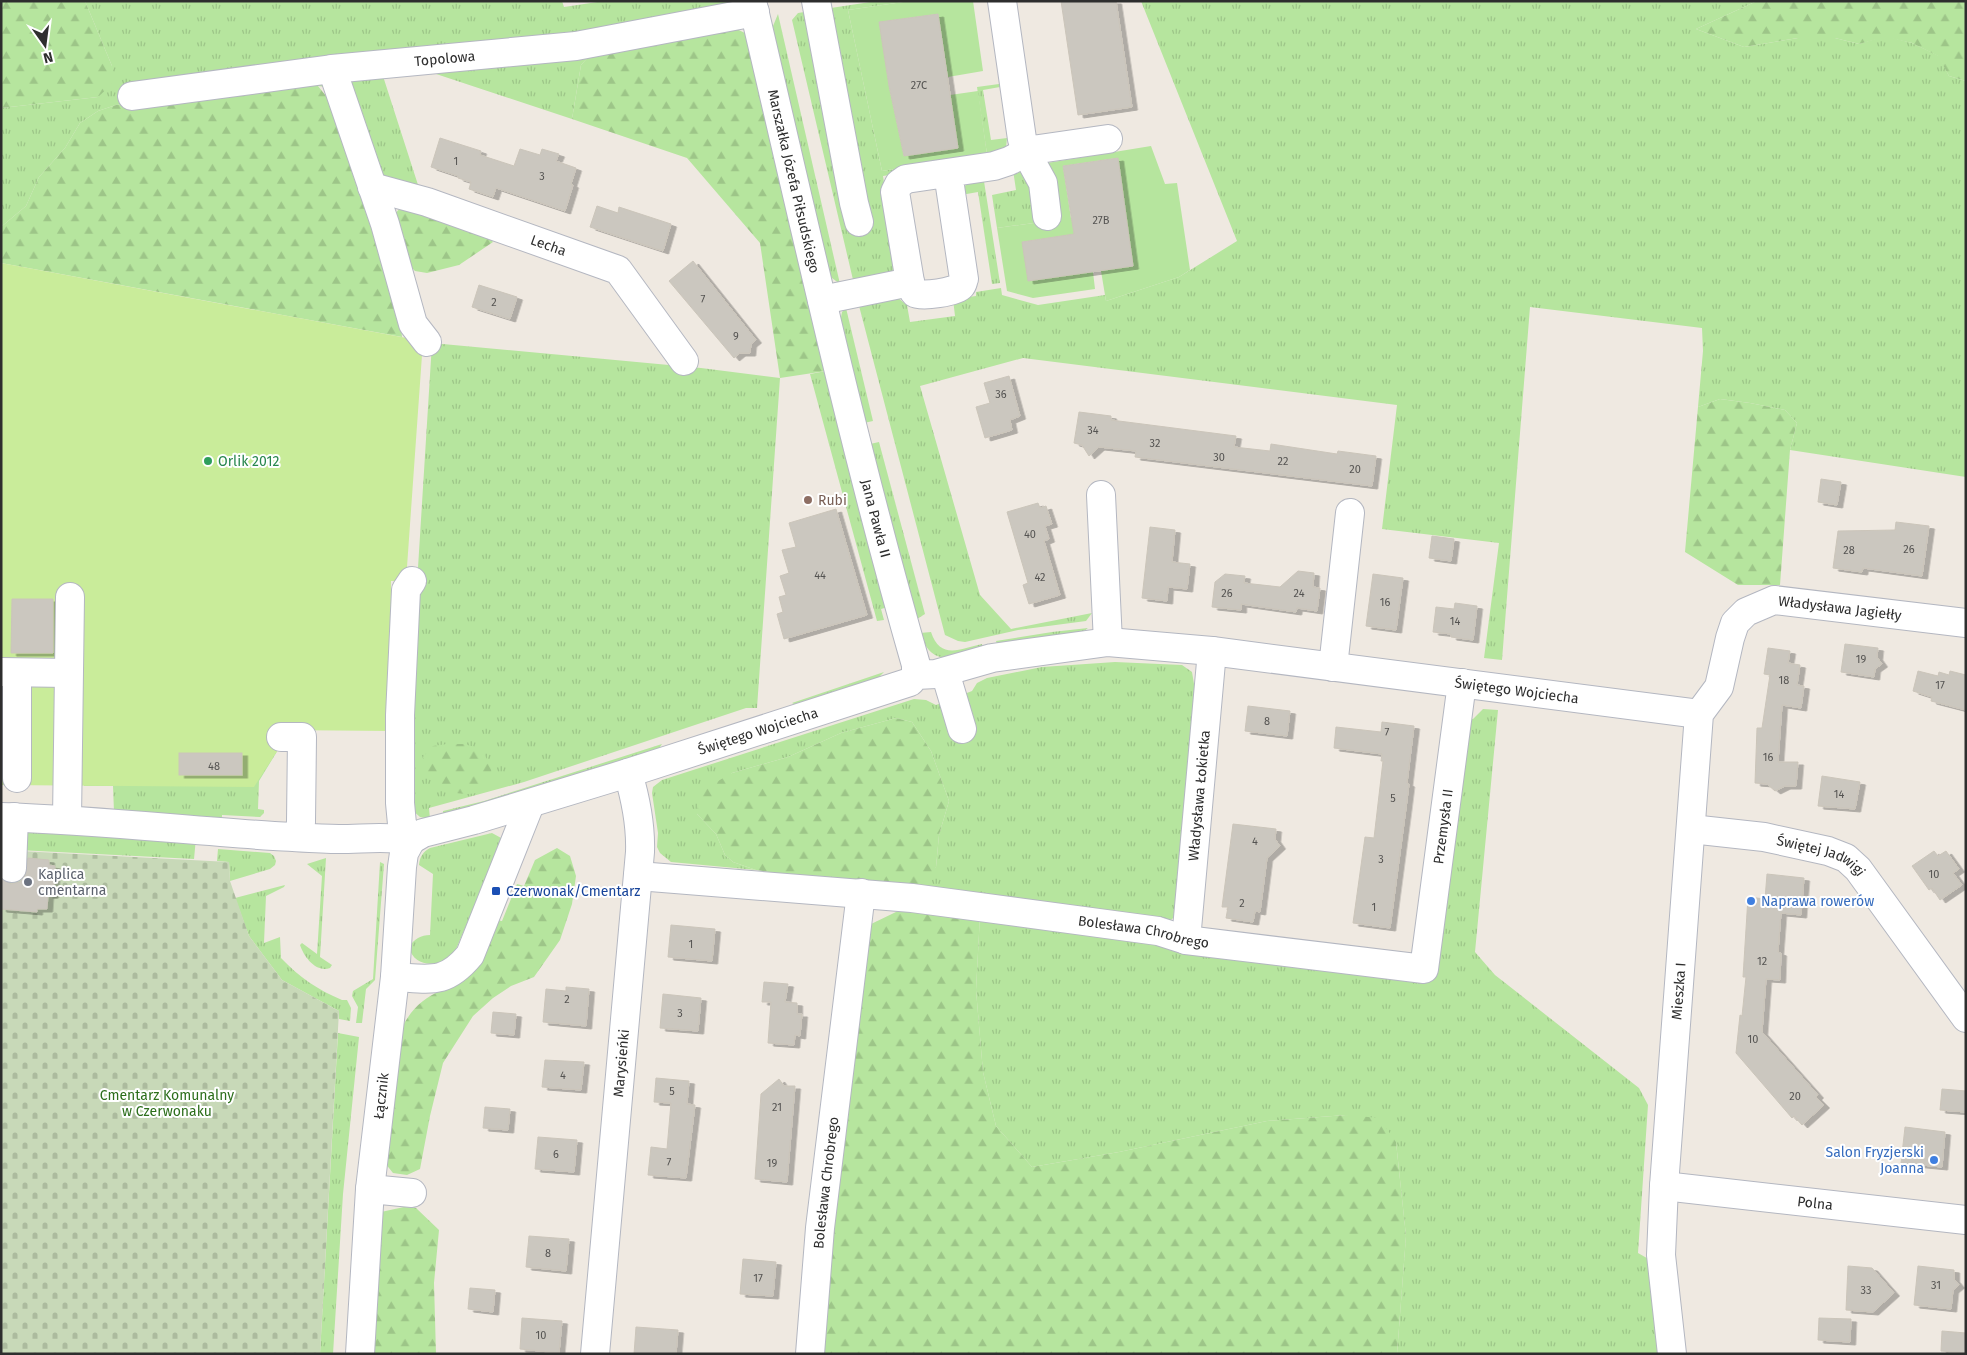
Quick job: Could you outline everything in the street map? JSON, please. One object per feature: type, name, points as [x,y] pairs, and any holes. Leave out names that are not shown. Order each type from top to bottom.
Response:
[{"type":"street","points":[[816,1],[854,203],[860,222]]},
{"type":"street","points":[[982,1],[994,76]]},
{"type":"street","points":[[1002,1],[1022,139],[1026,152],[1043,184],[1047,216]]},
{"type":"street","name":"Topolowa","points":[[132,96],[332,69],[576,46],[754,7]]},
{"type":"street","name":"Marszałka Józefa Piłsudskiego","points":[[754,7],[836,361]]},
{"type":"street","points":[[332,69],[372,187],[413,324],[427,342]]},
{"type":"street","points":[[948,173],[964,278],[961,286],[954,291],[922,295],[915,293],[910,282],[895,192],[899,184],[906,179],[994,166],[1026,152],[1108,139]]},
{"type":"street","name":"Lecha","points":[[372,187],[427,202],[618,270],[684,362]]},
{"type":"street","points":[[822,300],[910,282]]},
{"type":"street","name":"Jana Pawła II","points":[[836,361],[916,665],[916,675]]},
{"type":"street","points":[[1101,495],[1108,642]]},
{"type":"street","points":[[1333,667],[1350,513]]},
{"type":"street","points":[[411,840],[402,824],[400,715],[406,590],[412,581]]},
{"type":"street","points":[[67,820],[70,597]]},
{"type":"street","name":"Władysława Jagiełły","points":[[1699,714],[1720,687],[1730,638],[1735,624],[1746,612],[1774,600],[1966,623]]},
{"type":"street","name":"Świętego Wojciecha","points":[[411,840],[423,833],[530,804],[628,774],[910,682],[916,675],[945,672],[992,658],[1108,642],[1212,651],[1699,714]]},
{"type":"street","name":"Władysława Łokietka","points":[[1186,940],[1212,651]]},
{"type":"street","points":[[945,672],[962,729]]},
{"type":"street","points":[[17,778],[9,673],[68,673]]},
{"type":"street","name":"Przemysła II","points":[[1424,969],[1462,683]]},
{"type":"street","name":"Mieszka I","points":[[1672,1354],[1661,1255],[1664,1186],[1699,714]]},
{"type":"street","points":[[281,737],[302,737],[301,822],[299,838]]},
{"type":"street","name":"Marysieńki","points":[[595,1354],[641,830],[637,803],[628,774]]},
{"type":"street","points":[[395,977],[432,979],[448,975],[470,955],[530,804]]},
{"type":"street","points":[[12,868],[8,817],[151,825],[299,838],[390,837],[411,840]]},
{"type":"street","name":"Świętej Jadwigi","points":[[1691,829],[1764,836],[1828,850],[1846,858],[1858,869],[1966,1018]]},
{"type":"street","name":"Łącznik","points":[[360,1354],[370,1189],[395,977],[402,867],[404,853],[411,840]]},
{"type":"street","name":"Bolesława Chrobrego","points":[[638,876],[862,893],[941,902],[1158,931],[1186,940],[1424,969]]},
{"type":"street","name":"Bolesława Chrobrego","points":[[810,1354],[820,1228],[862,893]]},
{"type":"street","name":"Polna","points":[[1664,1186],[1966,1220]]},
{"type":"street","points":[[370,1189],[412,1194]]},
{"type":"green space","points":[[1,1],[85,1],[112,66],[112,84],[98,97],[1,108]]},
{"type":"green space","points":[[85,1],[562,1],[564,7],[604,1],[731,1],[727,6],[591,54],[581,65],[572,119],[415,67],[382,73],[419,188],[384,181],[352,90],[318,86],[297,78],[116,105],[98,111],[80,123],[65,148],[39,177],[26,206],[1,227],[1,108],[98,97],[112,66]]},
{"type":"green space","points":[[877,1],[910,1],[848,10],[882,171],[987,154],[977,87],[999,84],[1000,87],[983,90],[991,140],[1007,138],[1006,148],[988,160],[883,176],[896,260],[893,272],[854,284],[792,20],[798,13]]},
{"type":"green space","points":[[910,1],[973,1],[983,71],[948,77],[938,14],[880,22],[889,86],[904,156],[958,148],[950,95],[978,91],[987,154],[882,171],[848,10]]},
{"type":"green space","points":[[1141,1],[1757,1],[1696,29],[1744,47],[1798,38],[1835,38],[1859,44],[1885,36],[1912,43],[1939,56],[1949,76],[1966,81],[1966,477],[1790,450],[1797,423],[1785,410],[1720,399],[1698,407],[1703,351],[1702,328],[1530,307],[1502,660],[1484,658],[1499,543],[1382,529],[1397,405],[1023,358],[920,386],[980,595],[1011,629],[1092,613],[1086,621],[1018,630],[965,642],[945,635],[858,302],[898,298],[907,305],[910,322],[955,316],[953,299],[976,296],[976,292],[1001,288],[1002,295],[1038,305],[1105,295],[1106,301],[1179,277],[1237,241]]},
{"type":"green space","points":[[1757,1],[1966,1],[1966,81],[1949,76],[1938,56],[1912,43],[1885,37],[1859,44],[1835,38],[1798,38],[1744,47],[1696,29]]},
{"type":"green space","points":[[778,14],[840,284],[828,272],[774,41],[773,26]]},
{"type":"green space","points":[[730,26],[745,33],[751,47],[826,371],[780,378],[760,243],[687,158],[572,119],[581,65],[591,54]]},
{"type":"green space","points":[[297,78],[318,86],[330,101],[399,304],[402,337],[1,263],[1,227],[26,206],[39,177],[65,148],[80,123],[98,111],[116,105]]},
{"type":"green space","points":[[1151,146],[1165,184],[1177,183],[1190,270],[1179,277],[1106,301],[1101,271],[1133,265],[1117,158],[1063,166],[1071,218],[1078,234],[1022,242],[1093,272],[1095,289],[1033,298],[1007,291],[997,228],[1055,220],[1047,163]]},
{"type":"green space","points":[[1013,170],[1026,173],[1055,220],[997,228],[992,195],[1016,190]]},
{"type":"green space","points":[[983,175],[1000,283],[992,284],[978,192],[961,195],[967,182]]},
{"type":"green space","points":[[401,207],[487,235],[493,242],[459,265],[427,273],[415,271],[406,262],[394,215]]},
{"type":"green space","name":"Orlik 2012","points":[[1,263],[423,341],[406,581],[391,581],[390,731],[281,730],[281,745],[254,787],[1,785]]},
{"type":"green space","points":[[846,308],[873,421],[864,423],[840,323],[842,312]]},
{"type":"green space","points":[[432,343],[701,368],[780,378],[757,708],[746,708],[524,782],[429,808],[430,819],[420,817],[411,809],[409,712]]},
{"type":"green space","points":[[826,371],[888,607],[881,609],[884,620],[877,621],[810,374]]},
{"type":"green space","points":[[1720,399],[1785,410],[1797,423],[1790,450],[1780,585],[1738,585],[1685,552],[1698,407]]},
{"type":"green space","points":[[879,442],[925,614],[917,619],[870,444]]},
{"type":"green space","points":[[1088,628],[1081,633],[998,647],[996,641],[1052,632]]},
{"type":"green space","points":[[931,632],[935,641],[945,649],[959,650],[982,644],[983,650],[953,657],[945,658],[938,656],[931,652],[920,633]]},
{"type":"green space","points":[[1115,662],[1182,665],[1192,672],[1194,684],[1199,685],[1177,914],[1171,920],[1161,922],[900,888],[936,867],[939,835],[949,801],[931,751],[912,722],[896,718],[841,733],[788,757],[732,773],[697,814],[716,834],[725,855],[733,862],[756,870],[671,862],[660,853],[657,847],[658,833],[652,793],[653,787],[662,780],[914,699],[926,700],[936,705],[972,691],[977,683],[987,678],[1042,667]]},
{"type":"green space","points":[[884,672],[877,679],[796,705],[792,703]]},
{"type":"green space","points":[[85,706],[281,745],[259,781],[258,809],[264,810],[264,813],[260,817],[222,815],[222,822],[114,812],[113,786],[84,786]]},
{"type":"green space","points":[[1483,709],[1498,710],[1475,952],[1495,975],[1639,1088],[1648,1105],[1638,1253],[1652,1261],[1662,1354],[1397,1354],[1406,1236],[1396,1142],[1346,1115],[1267,1121],[1119,1152],[1032,1167],[996,1126],[983,1072],[976,990],[980,915],[1418,975],[1467,719],[1473,719]]},
{"type":"green space","points":[[896,718],[912,722],[931,751],[949,801],[939,835],[936,867],[920,886],[845,883],[756,870],[733,862],[725,855],[716,834],[697,814],[699,792],[732,773],[788,757],[841,733]]},
{"type":"green space","points":[[464,744],[481,749],[491,766],[492,782],[480,792],[465,794],[442,788],[430,779],[425,771],[423,757],[433,746]]},
{"type":"green space","points":[[662,744],[656,753],[443,817],[443,811],[484,801]]},
{"type":"green space","points":[[19,822],[196,838],[194,859],[18,850]]},
{"type":"green space","points":[[492,833],[503,839],[454,954],[442,961],[428,964],[416,959],[409,947],[418,938],[430,935],[433,874],[419,865],[422,855],[430,848]]},
{"type":"green space","points":[[557,848],[570,856],[576,876],[572,904],[560,940],[534,977],[511,986],[493,998],[473,1016],[443,1063],[420,1169],[407,1175],[393,1173],[385,1163],[401,1030],[409,1016],[418,1006],[442,990],[497,920],[502,921],[517,884],[524,886],[535,860]]},
{"type":"green space","points":[[218,849],[270,853],[276,861],[275,865],[270,869],[230,881],[229,862],[217,861]]},
{"type":"green space","name":"Cmentarz Komunalny w Czerwonaku","points":[[1,850],[229,862],[230,881],[249,936],[282,980],[339,1011],[320,1354],[1,1354]]},
{"type":"green space","points":[[326,858],[320,957],[332,965],[330,968],[325,969],[311,963],[300,945],[302,943],[317,954],[322,876],[307,864]]},
{"type":"green space","points":[[380,862],[384,864],[375,980],[366,989],[362,1023],[356,1023],[358,1007],[352,996],[353,991],[373,979]]},
{"type":"green space","points":[[285,885],[266,896],[264,943],[280,937],[281,958],[302,977],[317,987],[342,1000],[347,1000],[351,1008],[350,1021],[339,1019],[339,1011],[282,980],[249,936],[235,898]]},
{"type":"green space","points":[[923,908],[980,915],[976,990],[983,1072],[996,1126],[1032,1167],[1119,1152],[1267,1121],[1346,1115],[1379,1118],[1396,1142],[1406,1236],[1397,1354],[820,1354],[861,951],[867,926],[898,911]]},
{"type":"green space","points":[[338,1033],[359,1037],[343,1194],[333,1354],[320,1354]]},
{"type":"green space","points":[[404,1207],[416,1208],[439,1230],[434,1283],[436,1354],[372,1354],[381,1212]]},
{"type":"building","points":[[1061,1],[1116,1],[1132,107],[1078,115]]},
{"type":"building","points":[[938,14],[958,148],[904,156],[889,86],[879,22]]},
{"type":"building","points":[[440,138],[481,151],[480,155],[514,166],[520,149],[540,155],[542,149],[559,154],[556,161],[576,168],[565,211],[496,188],[493,197],[469,189],[471,182],[431,167]]},
{"type":"building","points":[[1118,158],[1133,266],[1028,281],[1022,242],[1074,234],[1063,166]]},
{"type":"building","points":[[597,206],[618,213],[619,207],[671,224],[663,251],[590,227]]},
{"type":"building","points":[[693,261],[756,340],[751,344],[750,353],[740,353],[734,358],[669,281]]},
{"type":"building","points":[[479,285],[517,297],[510,319],[472,307]]},
{"type":"building","points":[[1009,376],[1020,416],[1010,420],[1012,430],[985,438],[976,407],[990,403],[984,383]]},
{"type":"building","points":[[1079,412],[1111,416],[1111,420],[1236,436],[1234,447],[1270,451],[1271,444],[1337,454],[1338,451],[1376,456],[1372,486],[1135,457],[1136,451],[1099,447],[1089,456],[1082,445],[1074,443]]},
{"type":"building","points":[[1821,479],[1841,482],[1837,505],[1818,502]]},
{"type":"building","points":[[1038,503],[1040,508],[1046,506],[1052,524],[1045,526],[1049,539],[1044,541],[1060,595],[1029,604],[1023,585],[1028,583],[1007,512]]},
{"type":"building","points":[[836,509],[867,615],[784,639],[777,614],[783,612],[779,597],[786,595],[780,576],[789,573],[782,550],[796,547],[789,523]]},
{"type":"building","points":[[1896,522],[1929,526],[1922,576],[1863,568],[1862,572],[1833,568],[1838,531],[1895,530]]},
{"type":"building","points":[[1150,527],[1175,530],[1172,562],[1190,564],[1187,589],[1168,587],[1167,601],[1142,598]]},
{"type":"building","points":[[1432,536],[1454,539],[1451,561],[1429,558]]},
{"type":"building","points":[[1298,571],[1314,573],[1313,587],[1320,588],[1317,611],[1297,608],[1296,612],[1241,604],[1241,610],[1212,607],[1215,582],[1225,574],[1245,576],[1244,583],[1280,587]]},
{"type":"building","points":[[1373,574],[1403,578],[1396,630],[1366,626]]},
{"type":"building","points":[[12,599],[53,599],[53,653],[11,653]]},
{"type":"building","points":[[1455,603],[1477,606],[1473,640],[1451,637],[1451,634],[1433,632],[1436,607],[1454,609]]},
{"type":"building","points":[[1845,644],[1878,648],[1877,657],[1882,664],[1875,669],[1874,677],[1841,672]]},
{"type":"building","points":[[1768,648],[1790,651],[1788,663],[1800,665],[1797,685],[1804,686],[1801,708],[1782,705],[1778,762],[1798,762],[1796,786],[1785,786],[1775,791],[1767,784],[1755,783],[1757,728],[1762,728],[1770,675],[1764,674]]},
{"type":"building","points":[[1918,671],[1938,676],[1939,672],[1949,675],[1950,671],[1966,675],[1966,710],[1931,701],[1932,697],[1913,691]]},
{"type":"building","points":[[1248,706],[1290,711],[1287,736],[1245,731]]},
{"type":"building","points":[[1382,722],[1414,726],[1407,783],[1409,784],[1390,928],[1353,923],[1365,837],[1374,838],[1383,761],[1381,761],[1382,754],[1334,748],[1336,727],[1381,732]]},
{"type":"building","points":[[179,753],[242,753],[242,775],[179,775]]},
{"type":"building","points":[[1822,776],[1860,782],[1855,809],[1818,806]]},
{"type":"building","points":[[1233,824],[1276,829],[1275,839],[1280,846],[1267,858],[1260,912],[1255,911],[1253,922],[1226,918],[1228,907],[1222,907]]},
{"type":"building","points":[[1934,851],[1938,856],[1946,851],[1959,869],[1953,873],[1962,885],[1940,900],[1932,888],[1929,890],[1912,866]]},
{"type":"building","name":"Kaplica cmentarna","points":[[28,858],[49,860],[49,865],[55,866],[53,895],[48,895],[47,909],[37,909],[37,912],[1,909],[1,879],[11,884],[20,882],[25,876]]},
{"type":"building","points":[[1767,874],[1804,878],[1801,915],[1781,913],[1778,952],[1781,953],[1780,980],[1766,979],[1762,1032],[1818,1095],[1816,1097],[1824,1105],[1802,1125],[1794,1116],[1792,1118],[1736,1053],[1746,977],[1743,977],[1748,897],[1765,899]]},
{"type":"building","points":[[671,925],[715,929],[712,961],[668,957]]},
{"type":"building","points":[[764,982],[788,984],[785,1002],[797,1003],[797,1014],[802,1014],[800,1036],[795,1035],[794,1045],[768,1043],[771,1002],[762,1002]]},
{"type":"building","points":[[566,987],[589,989],[586,1026],[543,1022],[546,989],[566,991]]},
{"type":"building","points":[[663,994],[701,998],[698,1031],[660,1028]]},
{"type":"building","points":[[493,1012],[516,1014],[514,1035],[491,1033]]},
{"type":"building","points":[[545,1060],[584,1062],[581,1090],[542,1087]]},
{"type":"building","points":[[656,1078],[689,1081],[687,1104],[695,1105],[686,1178],[648,1175],[651,1147],[667,1149],[671,1103],[654,1102]]},
{"type":"building","points":[[779,1079],[784,1086],[795,1086],[787,1182],[755,1179],[761,1094]]},
{"type":"building","points":[[1942,1089],[1966,1091],[1966,1112],[1940,1110]]},
{"type":"building","points":[[485,1107],[510,1109],[508,1130],[483,1128]]},
{"type":"building","points":[[1905,1127],[1945,1132],[1942,1167],[1901,1163]]},
{"type":"building","points":[[538,1137],[577,1140],[574,1172],[535,1169]]},
{"type":"building","points":[[529,1236],[569,1239],[566,1271],[526,1267]]},
{"type":"building","points":[[743,1259],[776,1262],[773,1296],[740,1294]]},
{"type":"building","points":[[1848,1266],[1872,1268],[1894,1293],[1873,1312],[1846,1310]]},
{"type":"building","points":[[1918,1266],[1954,1270],[1954,1279],[1959,1285],[1953,1290],[1951,1309],[1914,1305]]},
{"type":"building","points":[[470,1288],[495,1290],[493,1312],[468,1309]]},
{"type":"building","points":[[522,1318],[562,1321],[559,1353],[520,1349]]},
{"type":"building","points":[[1819,1318],[1851,1319],[1850,1342],[1818,1340]]},
{"type":"building","points":[[636,1327],[678,1330],[676,1354],[634,1354]]},
{"type":"building","points":[[1942,1331],[1966,1333],[1966,1353],[1941,1351]]},
{"type":"place","name":"Orlik 2012","points":[[208,461]]},
{"type":"place","name":"Rubi","points":[[808,500]]},
{"type":"place","name":"Kaplica cmentarna","points":[[28,882]]},
{"type":"place","name":"Czerwonak/Cmentarz","points":[[496,891]]},
{"type":"place","name":"Naprawa rowerów","points":[[1751,901]]},
{"type":"place","name":"Salon Fryzjerski Joanna","points":[[1934,1160]]}]
